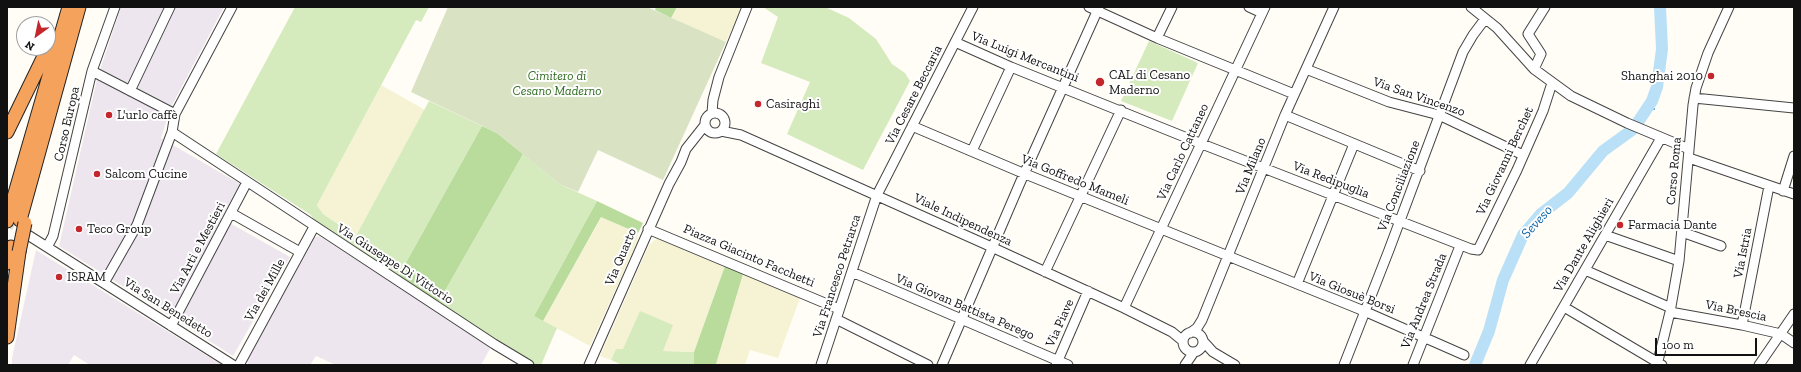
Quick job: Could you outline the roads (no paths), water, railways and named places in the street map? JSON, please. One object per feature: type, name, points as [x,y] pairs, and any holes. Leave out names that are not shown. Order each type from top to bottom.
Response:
[{"type":"highway","points":[[56,26],[63,7]]},
{"type":"highway","points":[[7,337],[18,222],[69,7]]},
{"type":"highway","points":[[18,222],[79,7]]},
{"type":"highway","points":[[7,132],[44,56]]},
{"type":"highway","points":[[7,262],[15,250]]},
{"type":"street","name":"Corso Europa","points":[[47,247],[53,236],[92,71],[115,7]]},
{"type":"street","points":[[130,91],[170,7]]},
{"type":"street","points":[[104,283],[137,225],[172,132],[175,114],[232,7]]},
{"type":"street","name":"Via Quarto","points":[[589,365],[648,228],[669,184],[689,144],[705,125],[706,118],[712,113],[719,77],[747,7]]},
{"type":"street","points":[[1157,38],[1172,7]]},
{"type":"street","points":[[1249,7],[1264,10]]},
{"type":"street","name":"Via Milano","points":[[1185,363],[1197,328],[1201,322],[1228,257],[1285,115],[1334,7]]},
{"type":"street","points":[[1471,7],[1497,28],[1534,69],[1571,96],[1661,138],[1689,154],[1769,186],[1794,194]]},
{"type":"street","points":[[1534,69],[1541,54],[1528,34],[1545,7]]},
{"type":"street","name":"Corso Roma","points":[[1659,364],[1680,261],[1694,98],[1705,60],[1729,7]]},
{"type":"street","name":"Via Cesare Beccaria","points":[[877,195],[955,42],[970,8]]},
{"type":"street","points":[[942,365],[1024,174],[1064,88],[1095,8],[1157,38],[1294,94]]},
{"type":"street","name":"Via Carlo Cattaneo","points":[[1124,308],[1162,230],[1264,10]]},
{"type":"street","name":"Via Conciliazione","points":[[1344,365],[1420,171],[1439,115],[1466,46],[1485,19]]},
{"type":"street","name":"Via Luigi Mercantini","points":[[955,42],[1011,67],[1264,168]]},
{"type":"street","points":[[972,151],[1011,67]]},
{"type":"street","name":"Via San Vincenzo","points":[[1306,69],[1389,102],[1439,115],[1523,155]]},
{"type":"street","points":[[92,71],[175,114]]},
{"type":"street","name":"Via Giovanni Berchet","points":[[1478,250],[1543,111],[1552,83]]},
{"type":"street","points":[[705,125],[712,132],[723,123],[717,105],[716,93]]},
{"type":"street","points":[[1694,98],[1794,108]]},
{"type":"street","points":[[1045,272],[1082,197],[1121,110]]},
{"type":"street","name":"Viale Indipendenza","points":[[712,113],[741,136],[877,195],[1088,291],[1192,343]]},
{"type":"street","points":[[1285,115],[1420,171]]},
{"type":"street","name":"Via Goffredo Mameli","points":[[912,126],[1024,174],[1228,257]]},
{"type":"street","name":"Via Giuseppe Di Vittorio","points":[[172,132],[314,227],[529,365]]},
{"type":"street","name":"Via Quarto","points":[[681,162],[698,140],[712,132]]},
{"type":"street","name":"Via Dante Alighieri","points":[[1530,365],[1661,138]]},
{"type":"street","points":[[1297,284],[1354,144]]},
{"type":"street","points":[[1783,191],[1794,156]]},
{"type":"street","name":"Via Redipuglia","points":[[1264,168],[1460,246],[1478,250]]},
{"type":"street","name":"Via Arti e Mestieri","points":[[171,326],[247,182]]},
{"type":"street","name":"Via Istria","points":[[1742,325],[1769,186]]},
{"type":"street","name":"Via Francesco Petrarca","points":[[820,365],[877,195]]},
{"type":"street","points":[[231,213],[300,252]]},
{"type":"street","name":"Via San Benedetto","points":[[18,222],[47,247],[234,365]]},
{"type":"street","name":"Via dei Mille","points":[[239,365],[314,227]]},
{"type":"street","name":"Piazza Giacinto Facchetti","points":[[648,228],[839,309]]},
{"type":"street","points":[[1682,232],[1721,246]]},
{"type":"street","points":[[1605,235],[1680,261]]},
{"type":"street","name":"Via Andrea Strada","points":[[1413,365],[1460,246]]},
{"type":"street","name":"Via Giosuè Borsi","points":[[1228,257],[1297,284],[1464,355]]},
{"type":"street","name":"Via Brescia","points":[[1585,270],[1671,310],[1781,334],[1794,343]]},
{"type":"street","name":"Via Giovan Battista Perego","points":[[852,272],[962,319],[1057,363],[1068,365]]},
{"type":"street","name":"Via Piave","points":[[1057,363],[1088,291]]},
{"type":"street","points":[[1564,307],[1659,364]]},
{"type":"street","points":[[1759,365],[1794,314]]},
{"type":"street","points":[[836,319],[928,365]]},
{"type":"street","points":[[1192,343],[1235,365]]},
{"type":"waterway","name":"Seveso","points":[[1638,122],[1652,101],[1657,87],[1662,49],[1660,7]]},
{"type":"waterway","name":"Seveso","points":[[1649,106],[1654,109]]},
{"type":"waterway","name":"Seveso","points":[[1475,365],[1489,331],[1503,280],[1523,235],[1541,214],[1568,193],[1603,151],[1632,130]]},
{"type":"tunnel","points":[[7,221],[26,234]]},
{"type":"place","name":"Shanghai 2010","points":[[1711,76]]},
{"type":"place","name":"CAL di Cesano Maderno","points":[[1100,82]]},
{"type":"place","name":"Casiraghi","points":[[758,104]]},
{"type":"place","name":"L'urlo caffè","points":[[109,115]]},
{"type":"place","name":"Salcom Cucine","points":[[97,174]]},
{"type":"place","name":"Farmacia Dante","points":[[1620,225]]},
{"type":"place","name":"Teco Group","points":[[79,229]]},
{"type":"place","name":"ISRAM","points":[[59,277]]},
{"type":"park label","name":"Cimitero di Cesano Maderno","points":[[557,84]]}]
